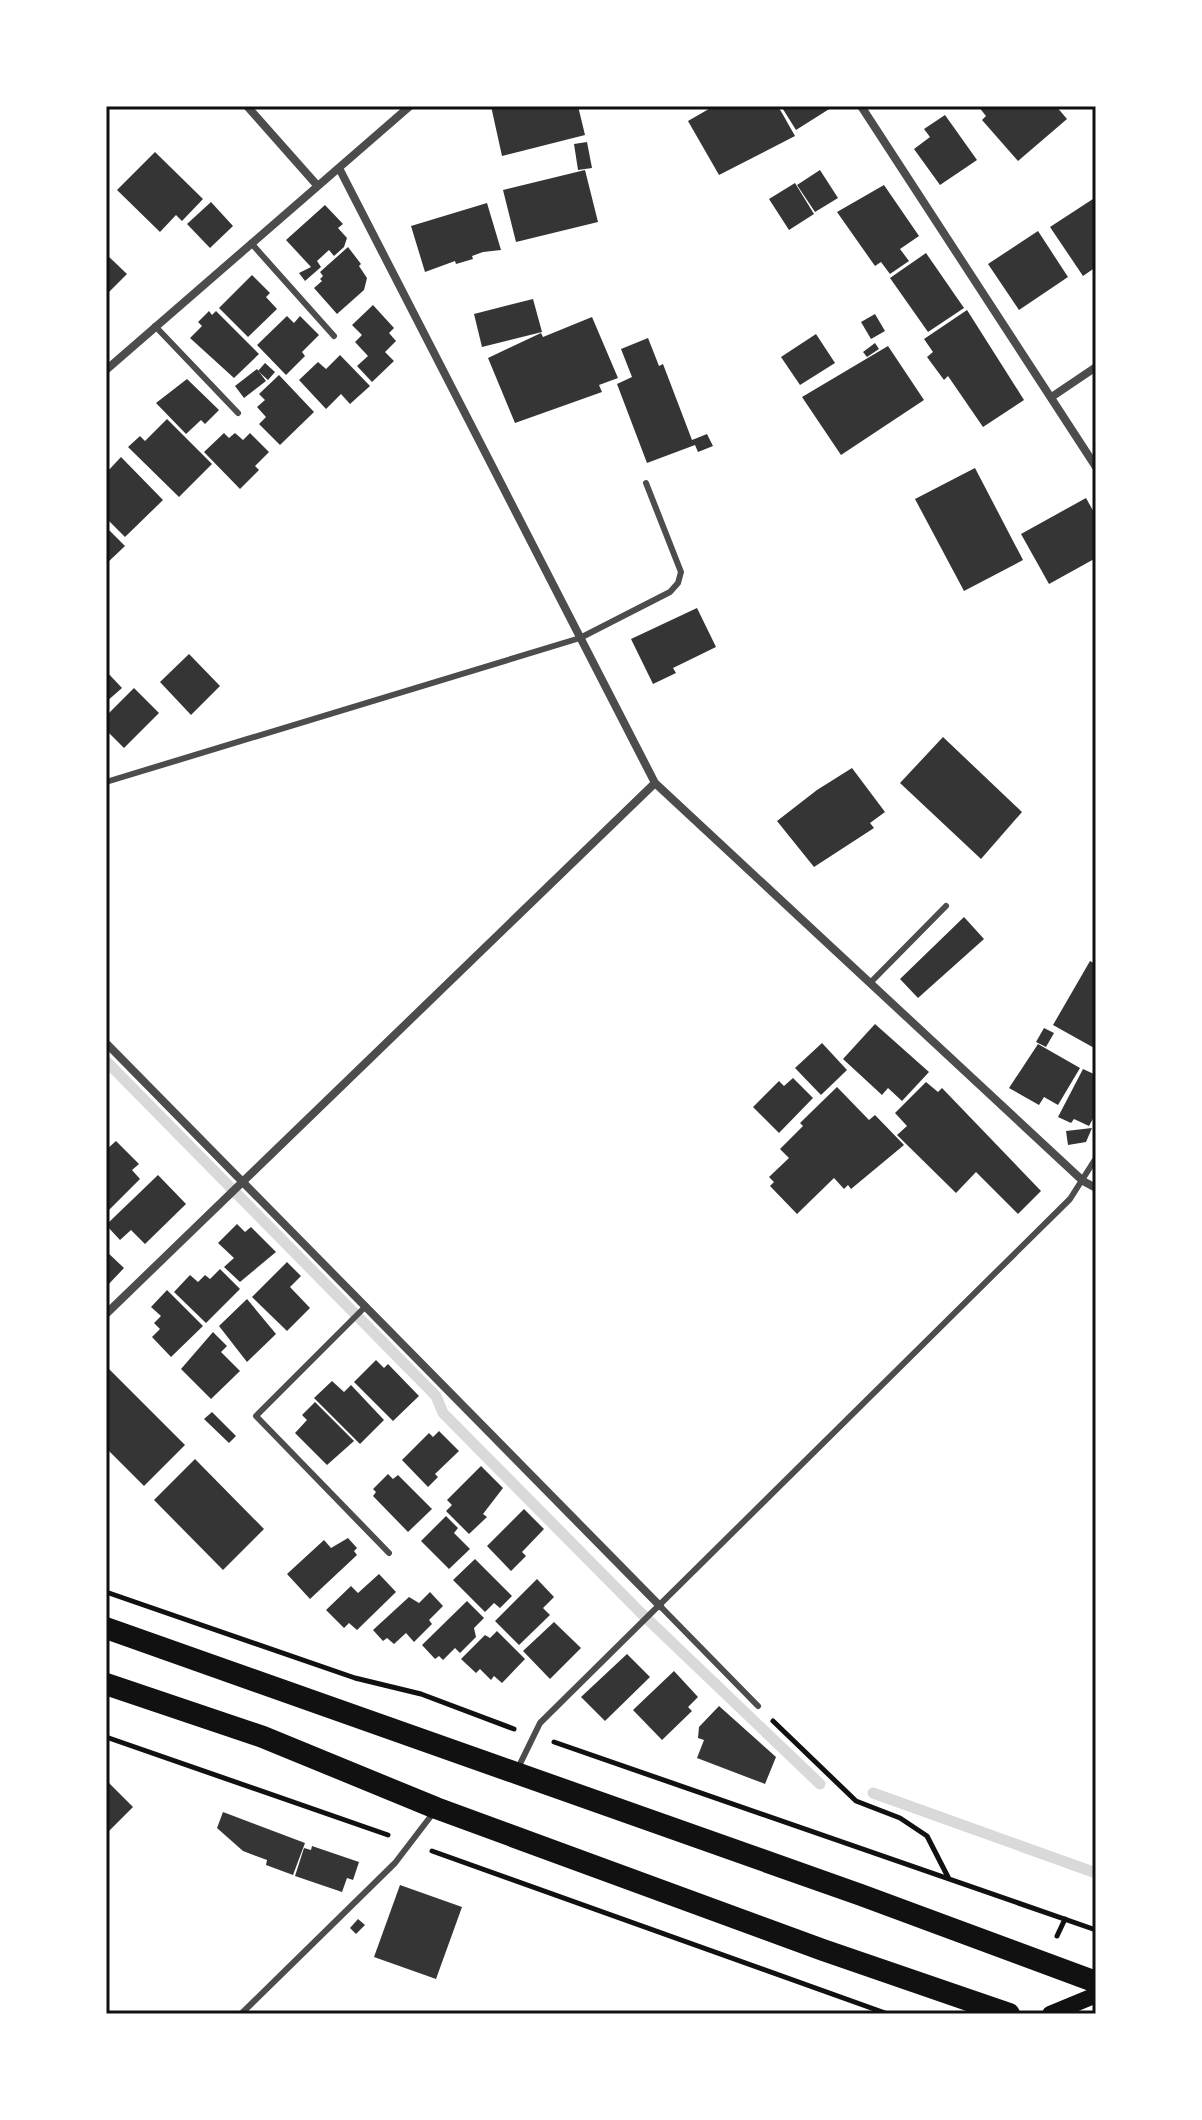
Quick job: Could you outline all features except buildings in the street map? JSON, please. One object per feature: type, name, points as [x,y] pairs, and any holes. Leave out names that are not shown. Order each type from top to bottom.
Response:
[{"type":"highway","points":[[106,1628],[517,1772],[1096,1982]]},
{"type":"highway","points":[[106,1684],[263,1737],[436,1808],[823,1950],[1009,2014]]},
{"type":"main road","points":[[1050,2014],[1096,1995]]},
{"type":"street","points":[[247,106],[316,184]]},
{"type":"street","points":[[106,370],[316,184],[410,106]]},
{"type":"street","points":[[861,106],[1053,396],[1096,467]]},
{"type":"street","points":[[339,168],[655,783],[1083,1181],[1096,1188]]},
{"type":"street","points":[[1053,396],[1096,367]]},
{"type":"street","points":[[106,1314],[655,783]]},
{"type":"street","points":[[106,1043],[660,1606]]},
{"type":"lane","points":[[251,243],[334,336]]},
{"type":"lane","points":[[155,326],[238,413]]},
{"type":"lane","points":[[106,782],[580,638],[670,592],[678,583],[681,572],[646,483]]},
{"type":"lane","points":[[870,983],[946,906]]},
{"type":"lane","points":[[517,1772],[540,1723],[1070,1199],[1096,1158]]},
{"type":"lane","points":[[366,1306],[256,1416],[389,1553]]},
{"type":"lane","points":[[660,1606],[758,1706]]},
{"type":"lane","points":[[241,2014],[395,1863],[436,1808]]},
{"type":"path","points":[[106,1592],[355,1678],[421,1694],[511,1728]]},
{"type":"path","points":[[758,1706],[856,1801],[900,1818],[927,1836],[948,1877]]},
{"type":"path","points":[[106,1737],[396,1838]]},
{"type":"path","points":[[548,1740],[1096,1930]]},
{"type":"path","points":[[431,1851],[888,2014]]},
{"type":"waterway","points":[[106,1061],[436,1396],[443,1413],[640,1612],[820,1784]]},
{"type":"waterway","points":[[873,1793],[1096,1873]]}]
